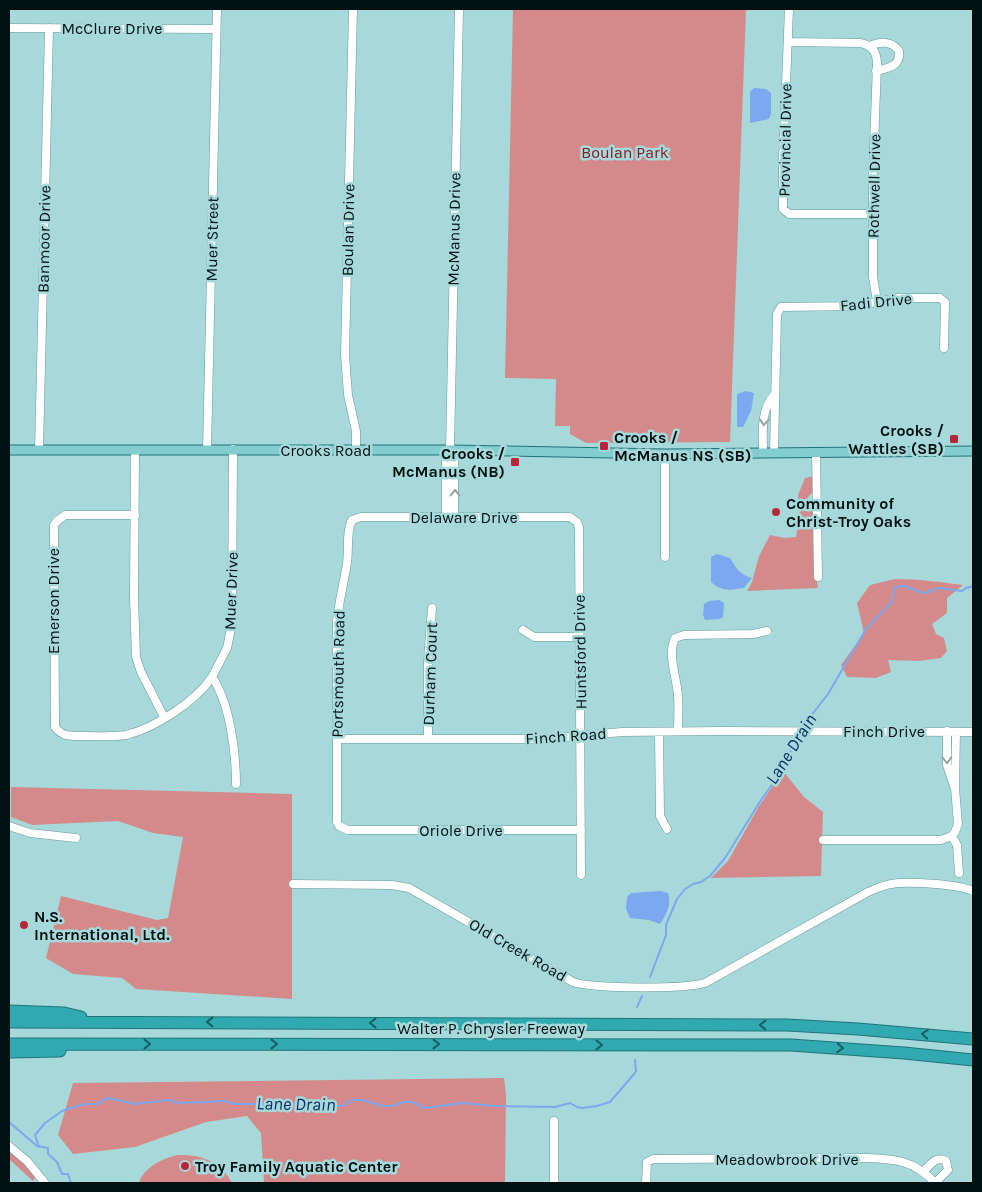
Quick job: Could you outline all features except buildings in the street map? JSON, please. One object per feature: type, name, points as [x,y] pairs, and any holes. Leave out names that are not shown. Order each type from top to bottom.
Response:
[{"type":"highway","points":[[9,1010],[64,1013],[100,1021]]},
{"type":"highway","name":"Walter P. Chrysler Freeway","points":[[9,1022],[787,1025],[973,1039]]},
{"type":"highway","name":"Walter P. Chrysler Freeway","points":[[9,1044],[792,1045],[973,1060]]},
{"type":"highway","points":[[9,1052],[87,1050],[121,1044]]},
{"type":"main road","name":"Crooks Road","points":[[9,450],[450,450],[665,454],[973,450]]},
{"type":"street","points":[[216,29],[217,9]]},
{"type":"street","name":"Boulan Drive","points":[[353,9],[345,355],[348,395],[356,431],[356,450]]},
{"type":"street","name":"McManus Drive","points":[[450,517],[454,461],[450,450],[459,9]]},
{"type":"street","name":"Provincial Drive","points":[[789,9],[783,159],[784,209],[790,214],[873,214]]},
{"type":"street","name":"McClure Drive","points":[[9,28],[216,29]]},
{"type":"street","name":"Banmoor Drive","points":[[39,450],[49,28]]},
{"type":"street","name":"Muer Street","points":[[207,450],[216,29]]},
{"type":"street","points":[[788,42],[860,43],[870,46],[876,43],[887,43],[894,45],[899,51],[900,56],[896,64],[892,67],[876,71]]},
{"type":"street","name":"Rothwell Drive","points":[[870,46],[877,58],[873,214],[873,276],[877,301]]},
{"type":"street","name":"Fadi Drive","points":[[774,395],[777,312],[784,306],[858,306],[897,298],[942,299],[945,302],[944,348]]},
{"type":"street","points":[[774,395],[774,452]]},
{"type":"street","points":[[763,453],[764,412],[768,402],[774,395]]},
{"type":"street","points":[[135,450],[136,657],[141,672],[164,717]]},
{"type":"street","name":"Muer Drive","points":[[87,736],[129,734],[164,717],[187,702],[208,684],[227,648],[232,624],[233,450]]},
{"type":"street","points":[[816,452],[818,577]]},
{"type":"street","points":[[665,454],[665,557]]},
{"type":"street","name":"Emerson Drive","points":[[87,736],[63,735],[57,730],[54,723],[54,525],[57,520],[65,515],[135,515]]},
{"type":"street","name":"Delaware Drive","points":[[352,520],[358,517],[570,517],[576,520]]},
{"type":"street","name":"Portsmouth Road","points":[[341,828],[337,822],[337,621],[352,520]]},
{"type":"street","name":"Huntsford Drive","points":[[576,520],[579,527],[581,876]]},
{"type":"street","name":"Durham Court","points":[[428,739],[428,660],[432,608]]},
{"type":"street","points":[[523,630],[534,637],[580,637]]},
{"type":"street","points":[[678,731],[678,694],[673,671],[673,646],[676,638],[684,635],[753,634],[767,631]]},
{"type":"street","points":[[212,677],[219,689],[228,722],[233,747],[236,784]]},
{"type":"street","name":"Finch Road","points":[[337,739],[546,739],[581,735],[678,731],[795,731]]},
{"type":"street","name":"Finch Drive","points":[[795,731],[973,732]]},
{"type":"street","points":[[822,840],[941,840],[952,836],[958,824],[957,800],[947,765],[947,731]]},
{"type":"street","points":[[659,732],[660,816],[667,829]]},
{"type":"street","points":[[955,788],[956,732]]},
{"type":"street","points":[[9,826],[30,833],[76,838]]},
{"type":"street","name":"Oriole Drive","points":[[341,828],[348,830],[581,830]]},
{"type":"street","points":[[952,836],[957,845],[959,873]]},
{"type":"street","name":"Old Creek Road","points":[[293,884],[392,885],[410,888],[574,982],[590,986],[688,986],[705,983],[868,892],[886,885],[900,883],[971,888]]},
{"type":"street","points":[[554,1121],[554,1183]]},
{"type":"street","points":[[9,1146],[27,1161],[45,1183]]},
{"type":"street","name":"Meadowbrook Drive","points":[[646,1183],[647,1165],[649,1160],[653,1159],[881,1159],[906,1162],[923,1172],[935,1183],[948,1170],[946,1161],[941,1158],[935,1159],[923,1172]]},
{"type":"green space","name":"Boulan Park","points":[[513,9],[746,9],[730,442],[586,443],[570,434],[570,426],[555,426],[556,379],[505,378]]},
{"type":"green space","points":[[814,476],[815,489],[805,501],[807,507],[815,513],[815,568],[818,588],[747,591],[752,582],[759,556],[770,535],[784,538],[796,537],[800,515],[798,495],[805,478]]},
{"type":"green space","points":[[895,579],[963,585],[947,598],[947,613],[932,624],[936,634],[944,638],[947,651],[941,658],[919,661],[888,660],[891,672],[876,678],[847,677],[841,665],[864,633],[857,603],[870,585]]},
{"type":"green space","points":[[783,771],[804,797],[823,812],[821,876],[711,878],[728,861],[759,806]]},
{"type":"green space","points":[[11,787],[292,794],[292,999],[136,989],[122,978],[73,974],[46,958],[61,896],[157,920],[168,918],[183,837],[153,833],[118,821],[32,825],[11,817]]},
{"type":"green space","points":[[504,1078],[506,1095],[505,1183],[264,1183],[261,1133],[247,1116],[206,1122],[135,1147],[73,1154],[58,1135],[73,1083]]},
{"type":"green space","points":[[9,1151],[31,1171],[35,1178],[33,1181],[9,1159]]},
{"type":"green space","name":"Troy Family Aquatic Center","points":[[178,1155],[195,1156],[210,1161],[223,1170],[232,1183],[139,1183],[145,1172],[155,1164],[166,1158]]},
{"type":"water","points":[[754,88],[766,89],[771,93],[771,114],[769,119],[750,123],[750,92]]},
{"type":"water","points":[[746,391],[754,393],[751,411],[743,427],[737,427],[737,394]]},
{"type":"water","points":[[717,554],[730,558],[741,573],[752,578],[744,588],[723,589],[711,582],[711,557]]},
{"type":"water","points":[[719,600],[724,603],[723,617],[705,620],[703,615],[704,604],[709,601]]},
{"type":"water","points":[[660,891],[668,893],[669,905],[660,924],[649,920],[630,918],[626,909],[627,897],[631,893]]},
{"type":"waterway","name":"Lane Drain","points":[[805,729],[807,721],[828,694],[866,629],[891,603],[895,587],[904,586],[925,593],[938,588],[962,591],[973,586]]},
{"type":"waterway","name":"Lane Drain","points":[[650,977],[666,935],[666,925],[677,899],[685,889],[710,876],[725,858],[774,782],[789,753],[798,744],[803,733]]},
{"type":"waterway","name":"Lane Drain","points":[[637,1007],[642,996]]},
{"type":"waterway","name":"Lane Drain","points":[[39,1147],[35,1135],[45,1123],[62,1111],[84,1104],[97,1104],[108,1098],[135,1104],[167,1100],[179,1103],[225,1101],[235,1104],[322,1104],[342,1106],[352,1100],[362,1100],[383,1106],[413,1102],[424,1108],[462,1103],[495,1106],[555,1107],[570,1103],[582,1108],[597,1106],[610,1102],[634,1074],[636,1071],[635,1060]]},
{"type":"waterway","name":"Lane Drain","points":[[9,1122],[37,1146],[48,1148],[48,1154],[57,1162],[62,1174],[68,1174],[71,1183]]},
{"type":"place","name":"Crooks / Wattles (SB)","points":[[954,439]]},
{"type":"place","name":"Crooks / McManus NS (SB)","points":[[604,446]]},
{"type":"place","name":"Crooks / McManus (NB)","points":[[515,462]]},
{"type":"place","name":"Community of Christ-Troy Oaks","points":[[776,512]]},
{"type":"place","name":"N.S. International, Ltd.","points":[[24,925]]},
{"type":"place","name":"Troy Family Aquatic Center","points":[[185,1166]]}]
